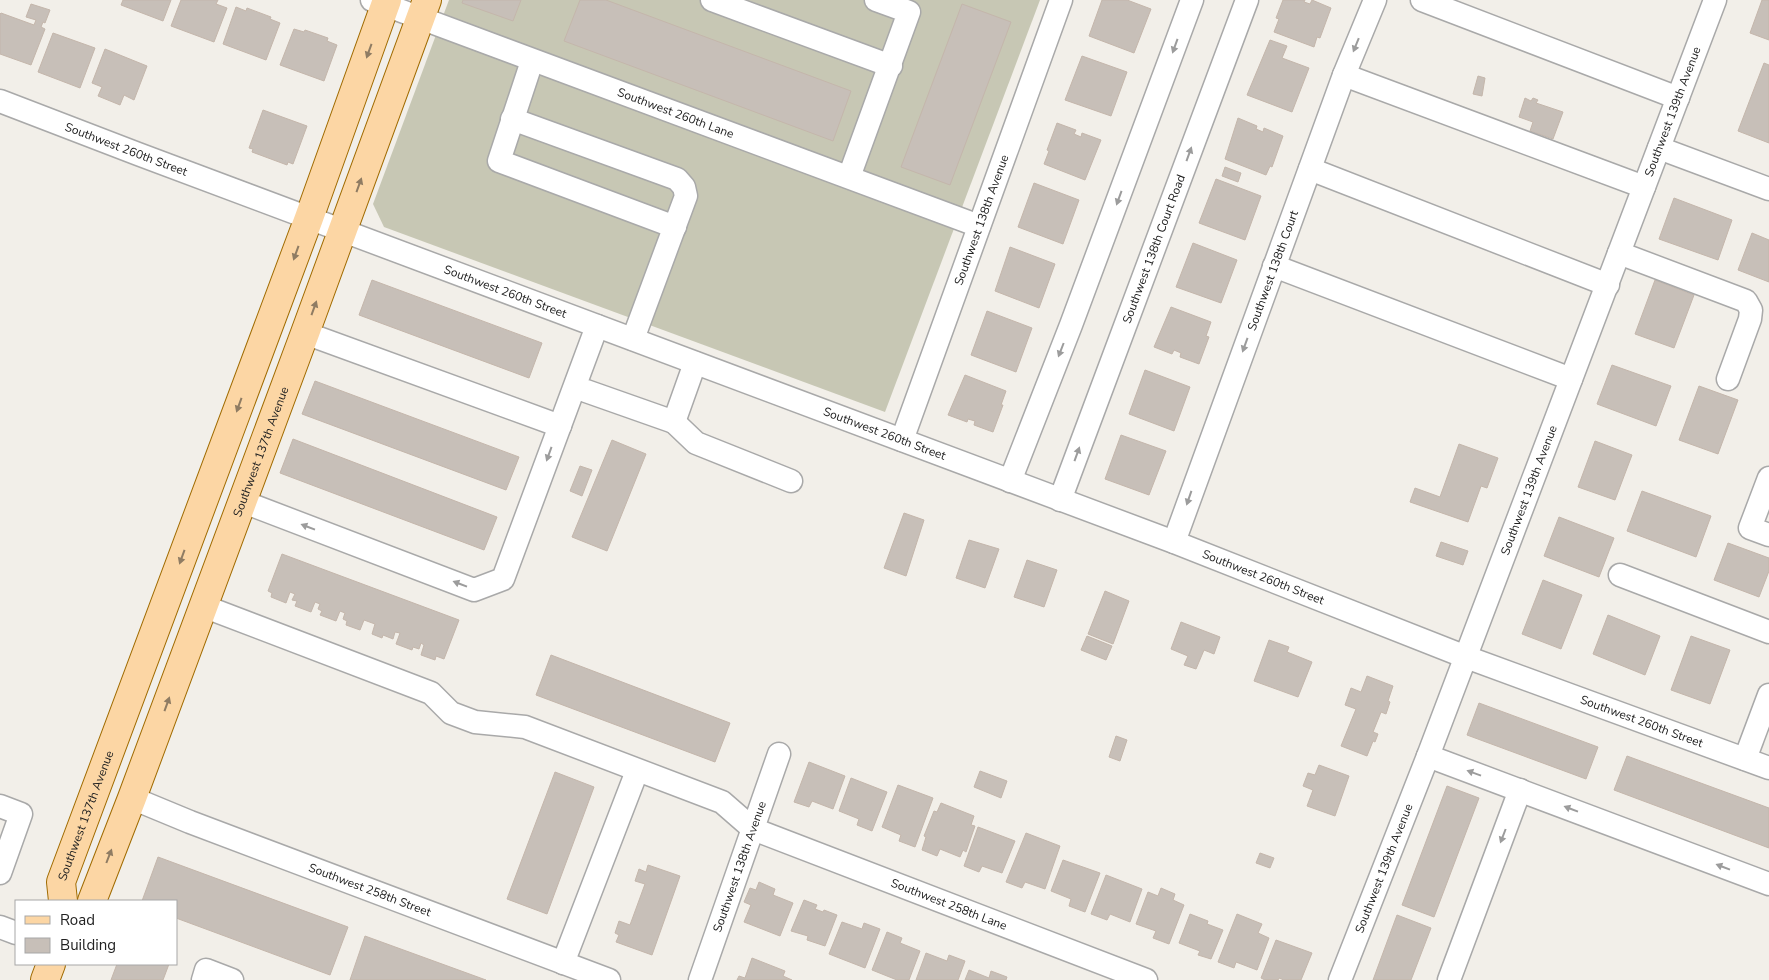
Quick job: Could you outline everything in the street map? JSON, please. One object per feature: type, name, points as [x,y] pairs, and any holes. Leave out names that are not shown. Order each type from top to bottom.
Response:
[{"type":"main road","name":"Southwest 137th Avenue","points":[[63,900],[61,882],[309,218],[381,2]]},
{"type":"main road","name":"Southwest 137th Avenue","points":[[92,900],[132,798],[424,9]]},
{"type":"main road","points":[[44,980],[51,965]]},
{"type":"street","points":[[712,0],[890,66]]},
{"type":"street","points":[[849,178],[908,12],[876,0]]},
{"type":"street","name":"Southwest 138th Avenue","points":[[902,440],[1061,0]]},
{"type":"street","points":[[1010,481],[1071,325],[1192,0]]},
{"type":"street","name":"Southwest 138th Court Road","points":[[1060,500],[1246,0]]},
{"type":"street","name":"Southwest 138th Court","points":[[1174,542],[1344,75],[1375,0]]},
{"type":"street","points":[[1422,0],[1678,98]]},
{"type":"street","name":"Southwest 139th Avenue","points":[[1340,980],[1466,657],[1715,0]]},
{"type":"street","name":"Southwest 260th Lane","points":[[381,2],[424,9],[532,61],[979,226]]},
{"type":"street","points":[[532,61],[499,161],[675,227]]},
{"type":"street","points":[[1344,75],[1644,187]]},
{"type":"street","name":"Southwest 260th Street","points":[[0,101],[1174,542],[1466,657],[1769,768]]},
{"type":"street","points":[[512,119],[677,179],[684,187],[686,196],[633,338]]},
{"type":"street","points":[[1659,148],[1769,189]]},
{"type":"street","points":[[1310,169],[1608,285]]},
{"type":"street","points":[[1620,253],[1746,301],[1751,310],[1750,319],[1728,380]]},
{"type":"street","points":[[1274,266],[1571,379]]},
{"type":"street","points":[[241,502],[474,590],[503,579],[597,326]]},
{"type":"street","points":[[305,333],[560,426]]},
{"type":"street","points":[[674,422],[695,363]]},
{"type":"street","points":[[586,391],[674,422],[696,443],[791,481]]},
{"type":"street","points":[[1769,478],[1750,528],[1769,535]]},
{"type":"street","points":[[1620,574],[1769,632]]},
{"type":"street","points":[[203,606],[431,693],[451,713],[475,722],[524,727],[722,802],[753,829]]},
{"type":"street","points":[[1745,759],[1769,695]]},
{"type":"street","name":"Southwest 138th Avenue","points":[[700,980],[779,754]]},
{"type":"street","points":[[1428,756],[1769,884]]},
{"type":"street","points":[[571,970],[637,771]]},
{"type":"street","points":[[1449,980],[1520,790]]},
{"type":"street","name":"Southwest 258th Street","points":[[132,798],[571,970],[609,980]]},
{"type":"street","points":[[0,806],[21,814],[0,873]]},
{"type":"street","name":"Southwest 258th Lane","points":[[753,829],[1146,980]]},
{"type":"street","points":[[0,927],[15,933]]},
{"type":"street","points":[[203,980],[206,970],[232,980]]},
{"type":"shaded area","points":[[449,0],[1040,0],[885,412],[384,227],[373,204]]},
{"type":"building","points":[[123,0],[171,0],[163,21],[121,5]]},
{"type":"building","points":[[181,0],[218,0],[216,4],[227,8],[214,42],[171,26]]},
{"type":"building","points":[[463,0],[521,0],[513,21],[462,3]]},
{"type":"building","points":[[580,0],[606,0],[851,91],[833,141],[564,41]]},
{"type":"building","points":[[1102,0],[1127,0],[1151,9],[1134,53],[1089,36]]},
{"type":"building","points":[[1283,0],[1305,0],[1304,2],[1310,4],[1312,0],[1331,8],[1320,38],[1317,37],[1314,47],[1274,32],[1279,19],[1276,18]]},
{"type":"building","points":[[1762,0],[1769,0],[1769,40],[1750,33]]},
{"type":"building","points":[[31,4],[50,10],[45,23],[43,22],[41,27],[45,29],[31,65],[0,54],[0,14],[34,25],[36,20],[26,17]]},
{"type":"building","points":[[962,4],[1011,22],[950,185],[901,167]]},
{"type":"building","points":[[236,7],[246,11],[247,8],[271,17],[270,19],[280,23],[266,60],[223,44]]},
{"type":"building","points":[[294,29],[304,32],[305,30],[328,38],[327,41],[337,45],[324,81],[280,65]]},
{"type":"building","points":[[53,33],[95,48],[80,88],[38,72]]},
{"type":"building","points":[[1270,40],[1287,46],[1282,58],[1309,68],[1292,112],[1247,95]]},
{"type":"building","points":[[105,49],[147,66],[134,100],[124,95],[120,105],[98,96],[102,87],[92,83]]},
{"type":"building","points":[[1082,56],[1127,72],[1111,116],[1065,100]]},
{"type":"building","points":[[1764,63],[1769,65],[1769,143],[1738,131]]},
{"type":"building","points":[[1478,76],[1485,78],[1482,96],[1473,94]]},
{"type":"building","points":[[1525,98],[1531,101],[1533,98],[1538,100],[1536,103],[1563,112],[1553,139],[1530,131],[1533,122],[1519,117]]},
{"type":"building","points":[[263,110],[307,126],[293,164],[288,162],[287,165],[252,152],[253,149],[249,148]]},
{"type":"building","points":[[1238,118],[1257,126],[1256,129],[1263,132],[1264,128],[1283,136],[1272,167],[1270,166],[1266,175],[1225,159]]},
{"type":"building","points":[[1057,123],[1076,130],[1074,134],[1081,137],[1082,133],[1101,140],[1085,180],[1044,164]]},
{"type":"building","points":[[1225,167],[1241,173],[1238,182],[1222,176]]},
{"type":"building","points":[[1216,179],[1261,196],[1245,240],[1199,223]]},
{"type":"building","points":[[1034,183],[1079,200],[1063,244],[1018,227]]},
{"type":"building","points":[[1674,198],[1732,220],[1718,260],[1659,239]]},
{"type":"building","points":[[1752,233],[1769,240],[1769,282],[1738,270]]},
{"type":"building","points":[[1193,243],[1237,260],[1221,303],[1176,287]]},
{"type":"building","points":[[1010,247],[1055,264],[1039,308],[995,291]]},
{"type":"building","points":[[372,280],[542,343],[529,378],[359,315]]},
{"type":"building","points":[[1655,280],[1694,295],[1674,348],[1635,334]]},
{"type":"building","points":[[1171,307],[1211,322],[1206,336],[1209,337],[1199,364],[1180,357],[1181,353],[1174,350],[1172,354],[1154,347]]},
{"type":"building","points":[[987,311],[1032,328],[1016,372],[971,355]]},
{"type":"building","points":[[1612,365],[1671,386],[1656,426],[1597,404]]},
{"type":"building","points":[[1145,370],[1190,387],[1174,431],[1129,414]]},
{"type":"building","points":[[965,375],[1006,391],[993,432],[974,425],[975,421],[968,419],[967,422],[948,415]]},
{"type":"building","points":[[315,381],[519,457],[506,490],[302,414]]},
{"type":"building","points":[[1699,386],[1738,400],[1718,454],[1679,440]]},
{"type":"building","points":[[1121,435],[1166,451],[1149,495],[1105,479]]},
{"type":"building","points":[[293,439],[497,517],[484,550],[280,473]]},
{"type":"building","points":[[612,440],[646,454],[607,551],[572,537]]},
{"type":"building","points":[[1595,441],[1632,455],[1615,500],[1578,487]]},
{"type":"building","points":[[1459,444],[1498,458],[1487,488],[1481,486],[1468,522],[1410,502],[1415,488],[1440,497]]},
{"type":"building","points":[[580,466],[592,470],[582,496],[570,491]]},
{"type":"building","points":[[1642,491],[1711,516],[1696,557],[1627,531]]},
{"type":"building","points":[[904,513],[924,520],[906,576],[884,568]]},
{"type":"building","points":[[1559,517],[1614,538],[1599,577],[1544,556]]},
{"type":"building","points":[[969,540],[999,549],[985,588],[956,578]]},
{"type":"building","points":[[1441,542],[1468,551],[1463,565],[1436,556]]},
{"type":"building","points":[[1728,543],[1769,558],[1769,571],[1759,597],[1714,580]]},
{"type":"building","points":[[282,554],[459,620],[444,659],[436,656],[435,660],[421,655],[424,645],[421,643],[419,649],[413,647],[412,650],[396,644],[400,633],[395,632],[393,639],[383,635],[382,638],[372,634],[375,624],[364,620],[360,630],[346,625],[347,621],[343,619],[345,613],[340,611],[336,621],[320,615],[322,611],[318,609],[320,604],[315,602],[311,612],[295,606],[297,601],[292,600],[295,594],[290,592],[286,603],[271,597],[272,593],[268,591]]},
{"type":"building","points":[[1027,560],[1057,570],[1044,607],[1014,597]]},
{"type":"building","points":[[1543,580],[1582,595],[1561,649],[1522,634]]},
{"type":"building","points":[[1105,591],[1129,601],[1113,644],[1088,634]]},
{"type":"building","points":[[1608,615],[1660,636],[1645,675],[1593,654]]},
{"type":"building","points":[[1181,622],[1220,637],[1214,654],[1204,650],[1196,669],[1184,665],[1188,656],[1171,649]]},
{"type":"building","points":[[1087,636],[1112,646],[1106,660],[1081,650]]},
{"type":"building","points":[[1691,636],[1730,650],[1710,704],[1671,690]]},
{"type":"building","points":[[1269,640],[1289,647],[1287,652],[1312,662],[1298,697],[1254,681]]},
{"type":"building","points":[[551,655],[730,723],[715,762],[536,695]]},
{"type":"building","points":[[1367,676],[1393,686],[1386,714],[1381,712],[1373,732],[1378,734],[1367,756],[1341,746],[1356,709],[1345,705],[1351,688],[1361,692]]},
{"type":"building","points":[[1479,703],[1598,747],[1586,779],[1467,735]]},
{"type":"building","points":[[1116,736],[1127,740],[1120,761],[1109,757]]},
{"type":"building","points":[[1627,756],[1769,808],[1769,848],[1614,790]]},
{"type":"building","points":[[809,762],[845,776],[833,809],[812,801],[809,807],[794,802]]},
{"type":"building","points":[[1319,765],[1349,776],[1335,816],[1307,806],[1313,790],[1303,786],[1308,773],[1315,775]]},
{"type":"building","points":[[980,771],[1007,781],[1001,798],[974,787]]},
{"type":"building","points":[[555,772],[594,787],[547,914],[507,899]]},
{"type":"building","points":[[851,778],[887,792],[872,831],[857,825],[859,819],[839,811]]},
{"type":"building","points":[[898,785],[933,798],[915,847],[899,841],[901,835],[882,827]]},
{"type":"building","points":[[1447,786],[1479,798],[1434,917],[1402,905]]},
{"type":"building","points":[[941,803],[974,816],[971,825],[975,826],[966,852],[963,850],[960,857],[940,849],[937,856],[922,850],[926,837],[924,836],[934,811],[937,812]]},
{"type":"building","points":[[978,827],[1015,841],[1002,873],[982,866],[979,872],[964,866]]},
{"type":"building","points":[[1026,833],[1060,846],[1045,889],[1025,882],[1022,888],[1006,882]]},
{"type":"building","points":[[1260,853],[1274,858],[1270,868],[1256,863]]},
{"type":"building","points":[[158,857],[348,927],[330,975],[178,919],[178,900],[142,900]]},
{"type":"building","points":[[1063,860],[1100,873],[1085,912],[1069,906],[1071,899],[1051,891]]},
{"type":"building","points":[[648,865],[680,876],[652,955],[616,942],[619,935],[615,933],[619,921],[630,925],[645,884],[635,881],[639,869],[646,872]]},
{"type":"building","points":[[1106,875],[1142,889],[1130,922],[1110,914],[1107,920],[1091,914]]},
{"type":"building","points":[[759,882],[775,889],[773,895],[793,903],[780,936],[744,922],[751,905],[744,902],[750,888],[756,890]]},
{"type":"building","points":[[1161,888],[1175,894],[1173,900],[1184,905],[1169,944],[1153,938],[1156,931],[1136,924],[1148,892],[1158,896]]},
{"type":"building","points":[[804,900],[817,905],[815,909],[837,915],[825,946],[807,940],[808,936],[791,931]]},
{"type":"building","points":[[1190,914],[1208,921],[1207,924],[1223,930],[1211,959],[1198,955],[1200,951],[1179,943]]},
{"type":"building","points":[[1237,914],[1262,924],[1258,933],[1269,938],[1257,970],[1236,962],[1234,968],[1218,962]]},
{"type":"building","points":[[1397,915],[1431,928],[1411,980],[1373,980]]},
{"type":"building","points":[[842,922],[862,929],[864,923],[880,929],[865,968],[829,954]]},
{"type":"building","points":[[887,932],[902,938],[900,943],[920,951],[909,980],[897,980],[872,970]]},
{"type":"building","points":[[365,936],[486,980],[350,980]]},
{"type":"building","points":[[1276,940],[1312,953],[1301,980],[1284,980],[1279,978],[1278,980],[1265,980],[1261,978]]},
{"type":"building","points":[[926,953],[947,961],[949,955],[965,961],[958,980],[916,980]]},
{"type":"building","points":[[752,958],[785,971],[783,976],[792,980],[737,980],[739,976],[745,978]]},
{"type":"building","points":[[117,965],[169,965],[163,980],[111,980]]},
{"type":"building","points":[[969,970],[989,978],[991,971],[1007,977],[1006,980],[965,980]]}]
